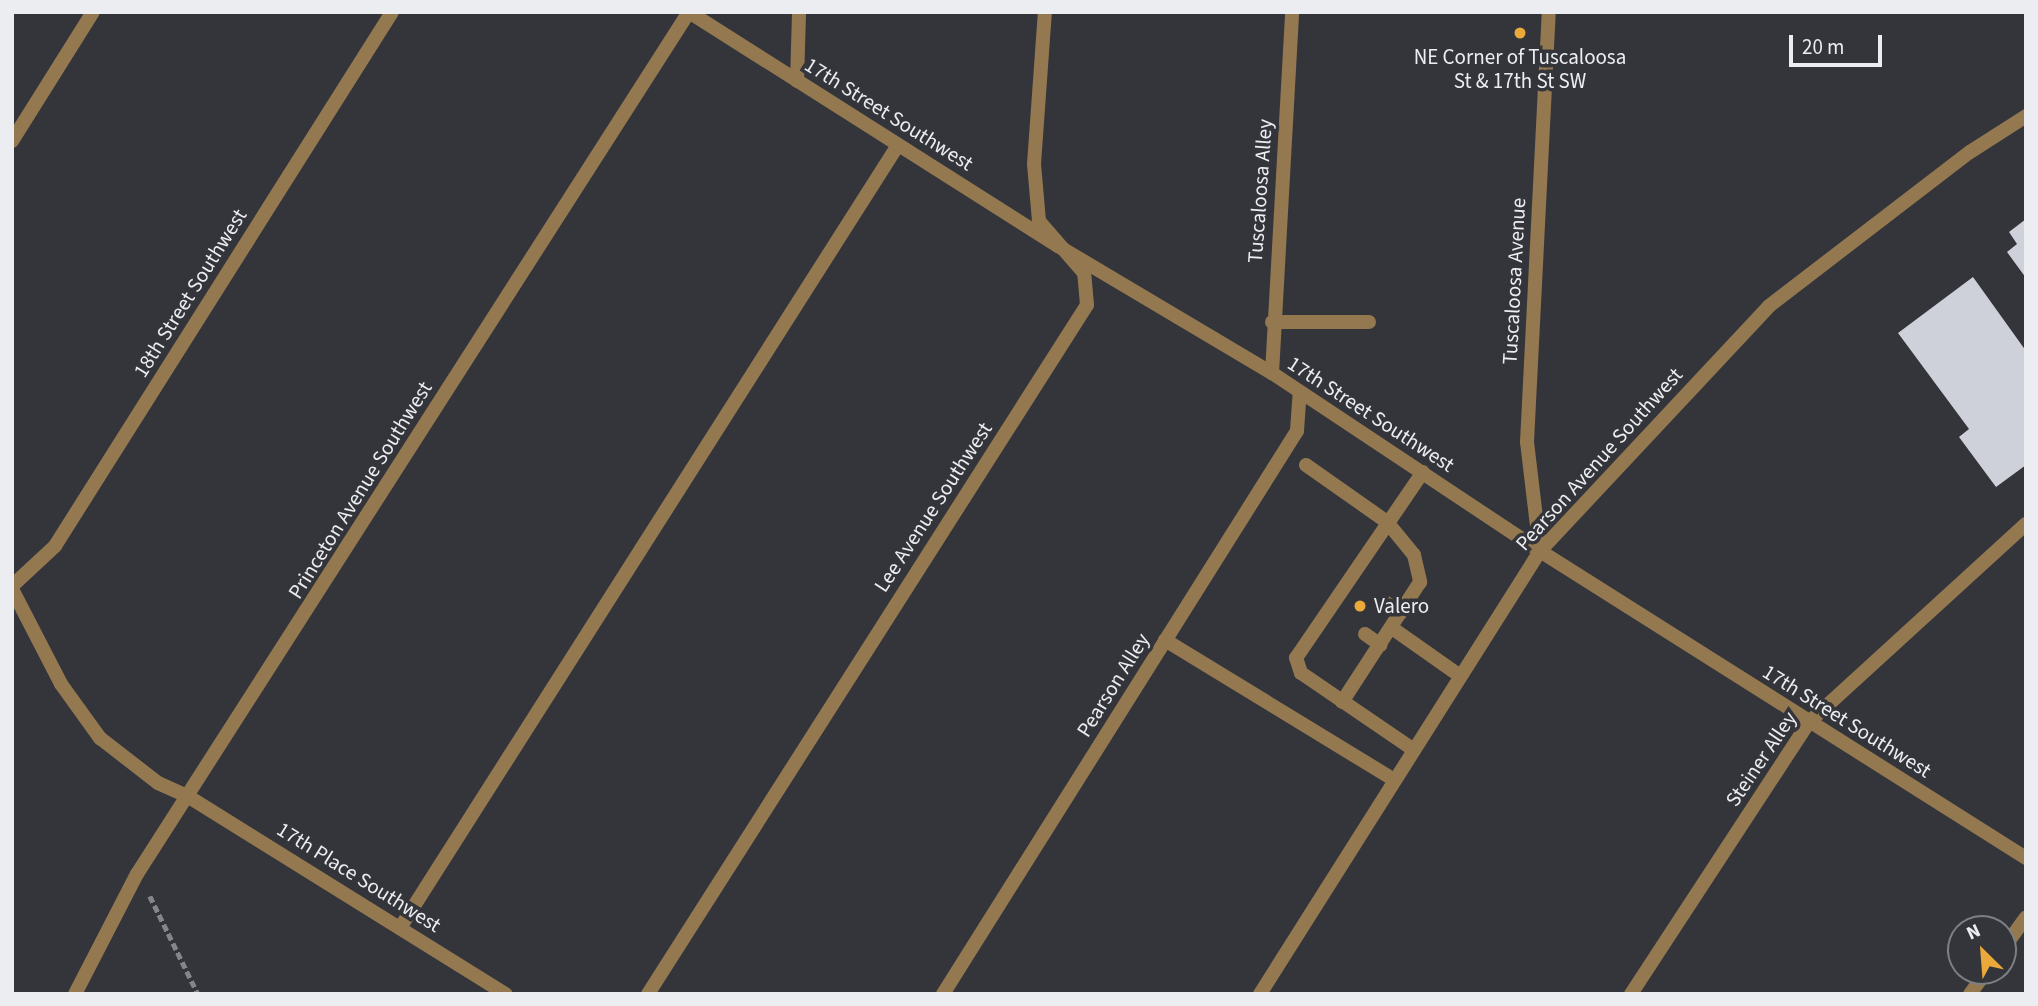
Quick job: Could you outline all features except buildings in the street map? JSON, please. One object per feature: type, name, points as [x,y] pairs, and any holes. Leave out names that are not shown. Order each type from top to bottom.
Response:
[{"type":"street","points":[[12,141],[93,12]]},
{"type":"street","name":"18th Street Southwest","points":[[189,797],[158,783],[100,738],[61,684],[12,588],[55,546],[392,12]]},
{"type":"street","name":"17th Street Southwest","points":[[689,12],[1058,246],[1272,373],[1539,551],[2026,858]]},
{"type":"street","name":"Princeton Avenue Southwest","points":[[75,994],[137,874],[189,797],[689,12]]},
{"type":"street","points":[[797,81],[799,12]]},
{"type":"street","name":"Lee Avenue Southwest","points":[[648,994],[1087,305],[1084,273],[1039,221],[1034,164],[1045,12]]},
{"type":"street","name":"Tuscaloosa Alley","points":[[1272,373],[1272,322],[1292,12]]},
{"type":"street","name":"Tuscaloosa Avenue","points":[[1539,551],[1527,442],[1549,12]]},
{"type":"street","name":"Pearson Avenue Southwest","points":[[1260,994],[1539,551],[1769,306],[1970,152],[2026,116]]},
{"type":"street","points":[[400,928],[898,145]]},
{"type":"street","points":[[1272,322],[1369,322]]},
{"type":"street","name":"Pearson Alley","points":[[943,994],[1297,431],[1300,392]]},
{"type":"street","points":[[1306,465],[1387,522],[1414,555],[1420,582],[1342,702]]},
{"type":"street","points":[[1414,750],[1301,673],[1296,658],[1332,611],[1387,522],[1423,472]]},
{"type":"street","name":"Steiner Alley","points":[[1630,994],[1810,722],[2026,524]]},
{"type":"street","points":[[1385,602],[1401,613]]},
{"type":"street","points":[[1392,628],[1460,676]]},
{"type":"street","points":[[1365,634],[1381,645]]},
{"type":"street","points":[[1166,640],[1394,780]]},
{"type":"street","name":"17th Place Southwest","points":[[189,797],[506,994]]},
{"type":"path","points":[[137,874],[198,994]]},
{"type":"place","name":"NE Corner of Tuscaloosa St & 17th St SW","points":[[1520,33]]},
{"type":"place","name":"Valero","points":[[1360,606]]}]
